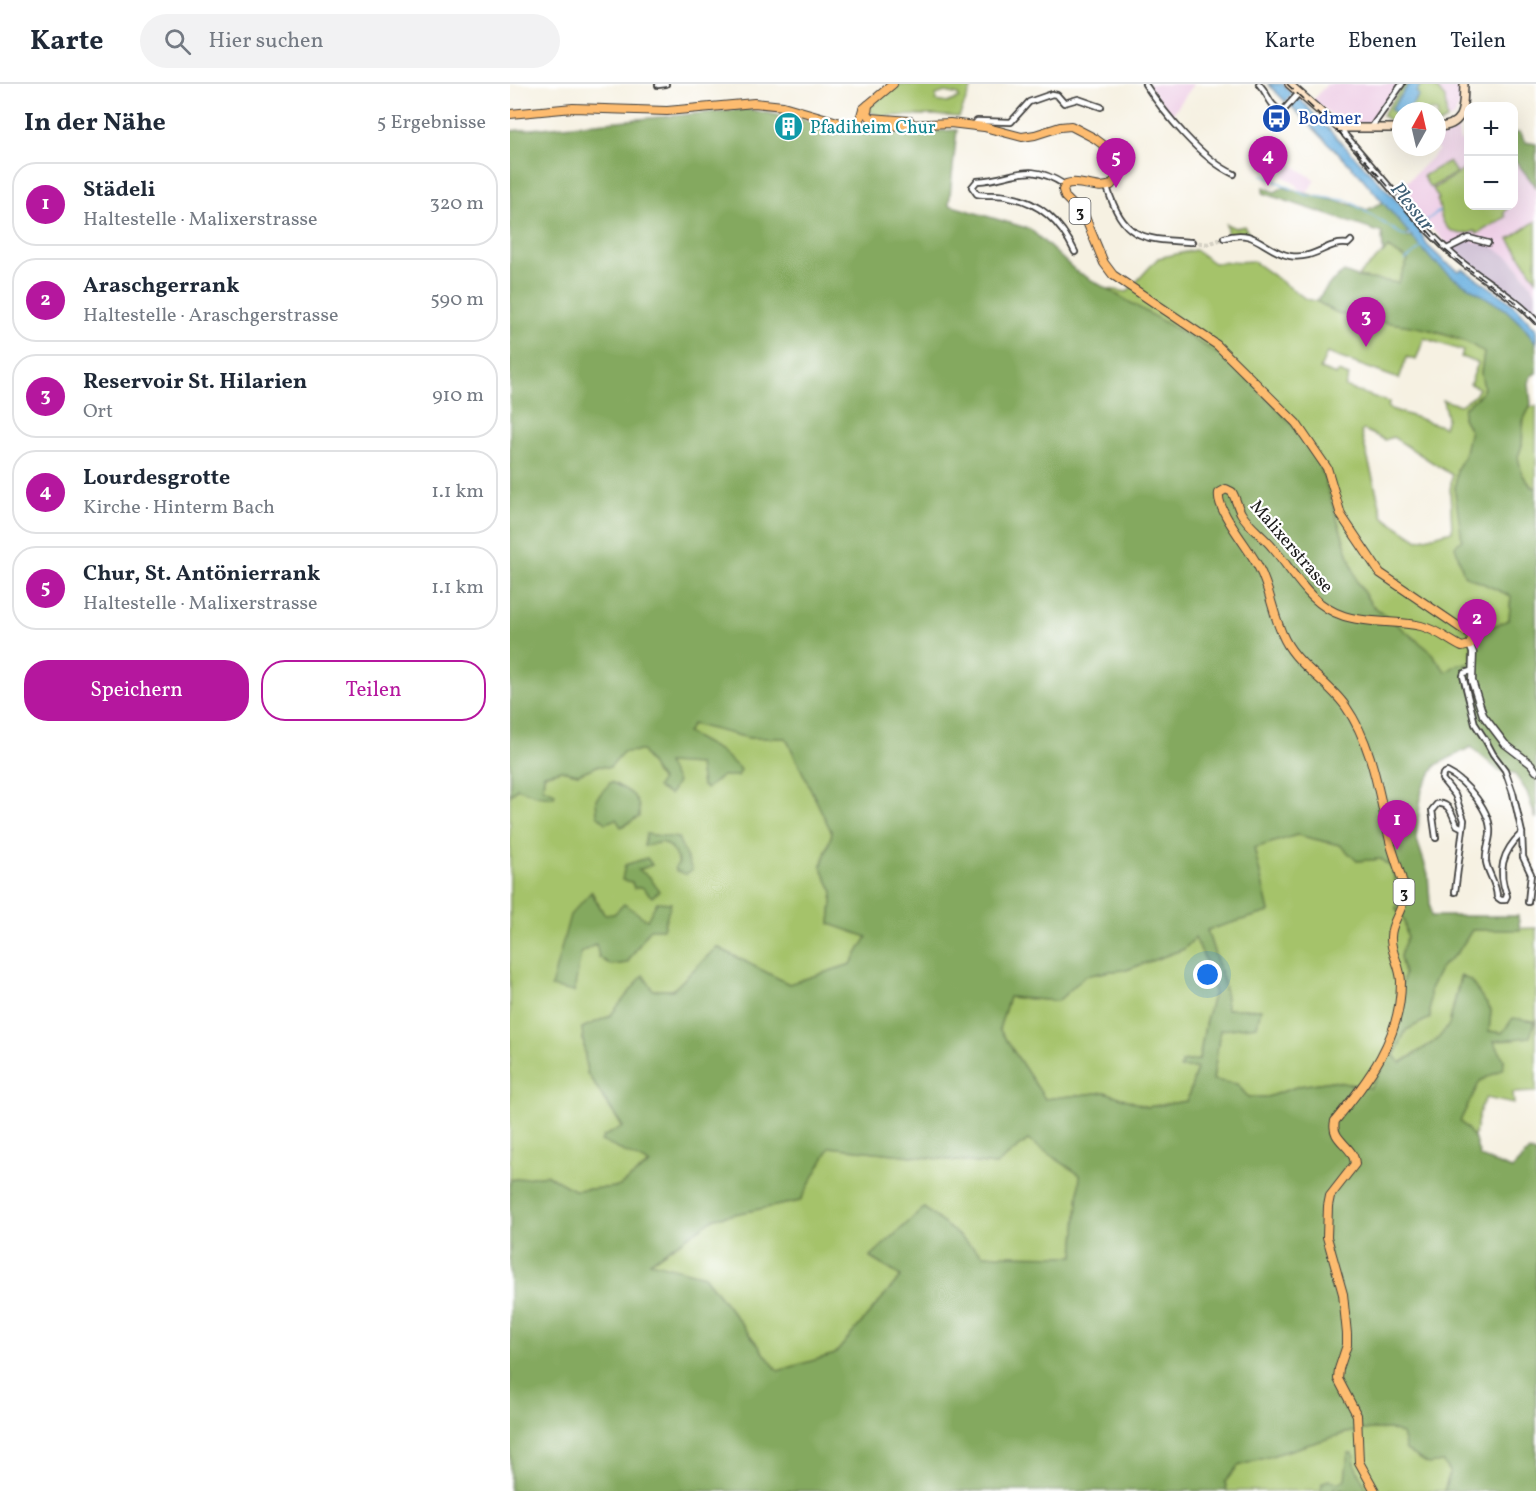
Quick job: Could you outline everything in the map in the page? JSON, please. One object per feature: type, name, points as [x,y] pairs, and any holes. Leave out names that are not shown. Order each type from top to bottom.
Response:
[{"type":"main road","points":[[510,114],[573,108],[667,111],[754,103],[783,106],[858,126],[861,112],[893,84]]},
{"type":"main road","points":[[1289,84],[1298,95],[1334,125],[1342,128],[1392,128]]},
{"type":"main road","points":[[1446,126],[1459,118],[1463,107],[1464,84]]},
{"type":"main road","points":[[868,105],[867,114],[873,119],[923,123]]},
{"type":"main road","name":"3","points":[[858,126],[883,127],[923,123],[974,125],[1022,137],[1063,126],[1077,128],[1113,150],[1121,166],[1120,175],[1115,183],[1107,187],[1096,187],[1071,182],[1065,185],[1064,196],[1085,217],[1104,263],[1113,275],[1217,345],[1288,414],[1327,468],[1341,515],[1380,573],[1466,631],[1472,637],[1470,645]]},
{"type":"main road","name":"Malixerstrasse","points":[[1375,1491],[1359,1462],[1357,1415],[1338,1379],[1347,1345],[1347,1334],[1343,1294],[1330,1253],[1326,1223],[1330,1196],[1355,1164],[1352,1151],[1335,1134],[1333,1128],[1335,1121],[1375,1070],[1395,1023],[1401,978],[1391,936],[1403,904],[1404,888],[1382,801],[1359,728],[1337,695],[1297,657],[1285,640],[1259,567],[1226,513],[1219,499],[1219,493],[1226,489],[1232,492],[1245,520],[1273,548],[1307,592],[1322,605],[1349,617],[1421,626],[1441,633],[1462,647],[1470,645]]},
{"type":"street","points":[[658,85],[666,84]]},
{"type":"street","points":[[1145,84],[1170,118],[1213,161],[1234,174]]},
{"type":"street","points":[[1259,84],[1266,91],[1272,105],[1282,112],[1298,95]]},
{"type":"street","points":[[1371,129],[1402,84]]},
{"type":"street","points":[[974,125],[977,121],[1011,122],[1027,103],[1052,94],[1057,95],[1064,104],[1078,99],[1101,107]]},
{"type":"street","points":[[1342,128],[1345,135],[1447,249],[1511,297],[1536,321]]},
{"type":"street","points":[[1065,185],[1040,173],[1028,171],[997,179],[977,181],[972,187],[977,194],[1015,198],[1043,210],[1060,225],[1075,252]]},
{"type":"street","points":[[1107,187],[1120,218],[1134,233],[1149,239],[1192,242]]},
{"type":"street","points":[[1224,238],[1247,235],[1282,253],[1293,256],[1315,254],[1335,243],[1347,244],[1351,241]]},
{"type":"street","points":[[1447,249],[1469,238],[1488,243]]},
{"type":"street","points":[[1470,645],[1473,653],[1471,671],[1476,696],[1487,722],[1510,749],[1531,764],[1536,771]]},
{"type":"street","points":[[1471,671],[1464,673],[1463,678],[1471,715],[1506,773],[1522,833],[1523,859],[1533,870],[1528,902]]},
{"type":"street","points":[[1455,892],[1463,817],[1456,797],[1442,779],[1444,773],[1450,773],[1460,782],[1480,802],[1485,812],[1490,832],[1486,859],[1498,898],[1501,900],[1507,896],[1501,881],[1505,859],[1509,848],[1522,833]]},
{"type":"street","points":[[1436,838],[1432,810],[1437,804],[1443,803],[1448,806],[1456,825],[1463,828]]},
{"type":"shaded area","points":[[1148,84],[1194,84],[1171,116]]},
{"type":"shaded area","points":[[1327,84],[1402,84],[1369,127],[1342,123],[1313,100]]},
{"type":"shaded area","points":[[1433,84],[1461,84],[1460,104],[1454,117],[1447,120],[1446,102]]},
{"type":"shaded area","points":[[1457,127],[1460,142],[1464,138],[1464,210],[1518,210],[1518,164],[1536,187],[1536,292],[1513,260],[1466,240],[1452,249],[1396,193],[1433,156],[1446,156],[1446,128]]},
{"type":"shaded area","points":[[1290,163],[1315,180],[1307,193],[1283,176]]},
{"type":"shaded area","points":[[1466,240],[1493,247],[1513,260],[1536,292],[1536,318],[1509,293],[1455,255],[1452,249]]},
{"type":"green space","points":[[893,84],[973,84],[959,117],[879,116],[867,110]],"holes":[[[945,92],[958,95],[959,98],[947,103],[936,101],[936,95]]]},
{"type":"green space","points":[[1405,84],[1433,84],[1445,98],[1445,102],[1392,102],[1392,122],[1382,115]]},
{"type":"green space","points":[[746,109],[878,134],[957,130],[949,205],[1030,229],[1076,271],[1226,358],[1263,392],[1293,426],[1320,465],[1357,582],[1371,604],[1430,651],[1446,672],[1458,664],[1471,664],[1472,639],[1489,628],[1509,620],[1511,596],[1464,575],[1455,546],[1462,540],[1455,492],[1457,469],[1464,457],[1470,430],[1463,418],[1464,408],[1481,394],[1484,388],[1481,373],[1484,353],[1468,343],[1433,330],[1341,314],[1316,301],[1332,281],[1344,272],[1357,277],[1398,283],[1408,260],[1388,248],[1383,253],[1382,233],[1263,193],[1264,187],[1275,192],[1283,187],[1367,210],[1383,202],[1409,232],[1406,235],[1409,238],[1412,235],[1437,264],[1455,278],[1499,304],[1528,330],[1535,341],[1536,373],[1531,376],[1529,383],[1531,404],[1523,421],[1522,445],[1518,457],[1522,474],[1532,488],[1536,487],[1536,819],[1527,792],[1514,773],[1499,771],[1471,747],[1436,765],[1422,789],[1416,837],[1428,874],[1431,916],[1518,916],[1520,930],[1472,930],[1458,952],[1441,967],[1430,989],[1430,1018],[1406,1030],[1394,1056],[1401,1063],[1437,1040],[1449,1025],[1461,976],[1470,980],[1491,1010],[1489,1031],[1502,1033],[1513,1018],[1535,1021],[1530,1037],[1494,1041],[1504,1060],[1503,1069],[1480,1081],[1460,1121],[1474,1137],[1480,1157],[1512,1169],[1529,1151],[1536,1153],[1536,1491],[1444,1491],[1450,1473],[1443,1462],[1428,1464],[1406,1450],[1402,1434],[1389,1429],[1371,1429],[1346,1433],[1238,1466],[1225,1482],[1227,1491],[510,1491],[510,1180],[547,1175],[574,1190],[618,1187],[650,1164],[601,1141],[604,1136],[623,1127],[587,1073],[582,1028],[610,1016],[643,975],[653,990],[673,990],[717,947],[789,984],[851,964],[867,937],[830,924],[833,892],[821,867],[832,833],[786,738],[749,738],[692,724],[687,733],[720,751],[741,770],[738,776],[722,776],[706,789],[702,785],[699,765],[667,763],[677,782],[670,795],[657,788],[661,780],[642,751],[623,752],[610,767],[597,766],[578,774],[561,770],[544,774],[543,788],[555,793],[554,797],[535,795],[517,788],[510,796],[510,131]],"holes":[[[1297,835],[1340,845],[1357,861],[1381,859],[1392,868],[1398,896],[1396,909],[1404,920],[1407,937],[1400,956],[1404,974],[1394,1035],[1381,1071],[1370,1088],[1332,1081],[1299,1086],[1267,1097],[1248,1097],[1237,1084],[1213,1080],[1220,1030],[1257,1026],[1261,1009],[1227,1009],[1224,983],[1207,930],[1269,912],[1254,848]],[[1195,938],[1212,974],[1214,993],[1206,1020],[1199,1060],[1182,1062],[1180,1068],[1197,1068],[1187,1101],[1147,1107],[1105,1092],[1045,1099],[999,1029],[1009,997],[1058,1001],[1085,976],[1126,970],[1184,949]],[[1028,1140],[1080,1175],[1074,1256],[983,1255],[924,1208],[870,1257],[901,1276],[835,1354],[778,1371],[704,1276],[650,1262],[715,1218],[800,1201],[830,1147],[996,1165]]]},
{"type":"green space","points":[[1518,132],[1520,132],[1525,142],[1536,144],[1536,187],[1518,164]]},
{"type":"green space","points":[[1449,161],[1456,173],[1430,188],[1423,176]]},
{"type":"green space","points":[[1464,170],[1464,210],[1506,210],[1504,213],[1506,217],[1477,234],[1475,231],[1460,234],[1451,231],[1444,224],[1437,200],[1439,199],[1433,189]]},
{"type":"green space","points":[[1536,221],[1536,280],[1509,239]]},
{"type":"green space","points":[[1226,224],[1235,228],[1244,226],[1250,235],[1238,233],[1228,236]]},
{"type":"green space","points":[[1388,248],[1408,260],[1398,283],[1357,277]]},
{"type":"green space","points":[[1195,250],[1214,263],[1253,261],[1306,299],[1316,301],[1340,314],[1421,327],[1472,344],[1484,353],[1481,373],[1484,387],[1481,394],[1464,408],[1463,418],[1470,430],[1464,457],[1457,469],[1455,492],[1463,540],[1464,575],[1511,596],[1509,620],[1489,628],[1471,665],[1446,673],[1430,651],[1371,604],[1357,582],[1320,465],[1226,358],[1103,288],[1127,292],[1158,258]],"holes":[[[1424,338],[1463,351],[1461,357],[1478,363],[1470,384],[1479,388],[1475,395],[1460,405],[1443,400],[1447,418],[1444,427],[1388,408],[1389,402],[1345,387],[1349,376],[1338,372],[1336,375],[1320,369],[1327,353],[1399,379],[1407,357],[1416,360]],[[1364,430],[1385,440],[1393,437],[1452,475],[1450,491],[1452,531],[1418,540],[1383,517],[1361,432]]]},
{"type":"green space","points":[[1536,406],[1536,487],[1533,488],[1522,474],[1518,457],[1522,445],[1524,419],[1530,407]]},
{"type":"green space","points":[[692,724],[749,738],[786,738],[832,833],[821,867],[833,892],[830,924],[868,936],[852,964],[789,984],[717,947],[673,990],[653,990],[643,976],[610,1016],[582,1028],[587,1073],[623,1128],[604,1136],[650,1163],[618,1187],[574,1190],[547,1175],[510,1180],[510,796],[517,788],[543,789],[544,775],[561,770],[578,774],[597,766],[610,767],[622,752],[642,750],[669,795],[667,762],[699,765],[702,785],[720,751],[687,733]],"holes":[[[678,838],[686,874],[671,847],[662,842],[644,846]],[[647,859],[652,865],[638,870],[634,888],[625,865]],[[592,892],[604,914],[648,920],[650,929],[627,963],[611,965],[599,957],[597,944],[581,953]]]},
{"type":"green space","points":[[611,782],[628,791],[638,804],[639,817],[621,827],[616,819],[606,823],[597,815],[596,799]]},
{"type":"green space","points":[[646,834],[678,838],[692,870],[686,874],[676,871],[675,867],[679,863],[671,847],[662,842],[644,846]]},
{"type":"green space","points":[[1297,835],[1340,845],[1357,861],[1380,859],[1392,868],[1398,896],[1396,909],[1404,920],[1407,937],[1400,956],[1404,974],[1394,1035],[1381,1071],[1370,1088],[1332,1081],[1299,1086],[1267,1097],[1248,1097],[1237,1084],[1213,1081],[1220,1029],[1257,1026],[1260,1009],[1227,1009],[1224,983],[1207,930],[1269,912],[1254,848]]},
{"type":"green space","points":[[647,858],[652,865],[638,870],[649,876],[659,891],[652,897],[642,887],[634,888],[632,882],[622,880],[625,865]]},
{"type":"green space","points":[[591,892],[604,914],[614,914],[624,904],[647,920],[657,902],[671,903],[663,929],[650,929],[627,963],[611,965],[599,957],[596,944],[581,953],[574,992],[551,987],[570,915]]},
{"type":"green space","points":[[1536,928],[1536,1092],[1513,1093],[1514,1104],[1486,1098],[1481,1106],[1474,1137],[1460,1121],[1480,1081],[1503,1069],[1504,1060],[1494,1041],[1513,1040],[1502,1033],[1489,1031],[1491,1010],[1470,981],[1460,976],[1449,1025],[1437,1040],[1400,1063],[1394,1056],[1406,1030],[1430,1018],[1430,989],[1441,967],[1458,952],[1472,930]]},
{"type":"green space","points":[[1195,937],[1212,974],[1214,993],[1206,1020],[1199,1060],[1182,1062],[1180,1068],[1197,1068],[1187,1101],[1147,1107],[1105,1092],[1045,1099],[999,1029],[1009,997],[1058,1001],[1085,976],[1127,970],[1184,949]]},
{"type":"green space","points":[[1028,1140],[1080,1175],[1074,1256],[983,1255],[924,1208],[870,1258],[901,1276],[835,1354],[778,1371],[704,1276],[649,1263],[715,1218],[800,1201],[830,1147],[996,1165]]},
{"type":"green space","points":[[1389,1429],[1403,1434],[1443,1462],[1450,1473],[1444,1491],[1227,1491],[1225,1482],[1238,1466],[1346,1433]]},
{"type":"green space","points":[[1348,1453],[1353,1453],[1356,1468],[1368,1491],[1346,1491],[1335,1487],[1332,1491],[1321,1491],[1322,1483],[1328,1480],[1339,1483],[1345,1479]]},
{"type":"water","points":[[1268,84],[1283,84],[1292,94],[1286,102]]},
{"type":"water","points":[[1409,84],[1420,86],[1416,92],[1419,95],[1414,102],[1396,102]]},
{"type":"water","points":[[1299,98],[1400,204],[1417,225],[1427,245],[1445,262],[1459,271],[1463,269],[1520,311],[1536,329],[1536,343],[1524,327],[1505,309],[1454,278],[1431,259],[1359,174],[1291,106]]},
{"type":"waterway","name":"Plessur","points":[[1262,175],[1306,195],[1349,201],[1404,236],[1412,232]]},
{"type":"waterway","name":"Plessur","points":[[1418,227],[1439,211]]},
{"type":"waterway","points":[[1404,261],[1422,247]]},
{"type":"tunnel","points":[[1192,242],[1208,244],[1224,238]]},
{"type":"railway","points":[[1287,84],[1348,141],[1444,249],[1513,300],[1536,323]]},
{"type":"place","name":"Bodmer","points":[[1277,118]]},
{"type":"place","name":"Pfadiheim Chur","points":[[789,127]]},
{"type":"place","name":"Lourdesgrotte","points":[[1268,186]]},
{"type":"place","name":"Chur, St. Antönierrank","points":[[1116,188]]},
{"type":"place","name":"Reservoir St. Hilarien","points":[[1366,347]]},
{"type":"place","name":"Araschgerrank","points":[[1477,649]]},
{"type":"place","name":"Städeli","points":[[1397,850]]}]
